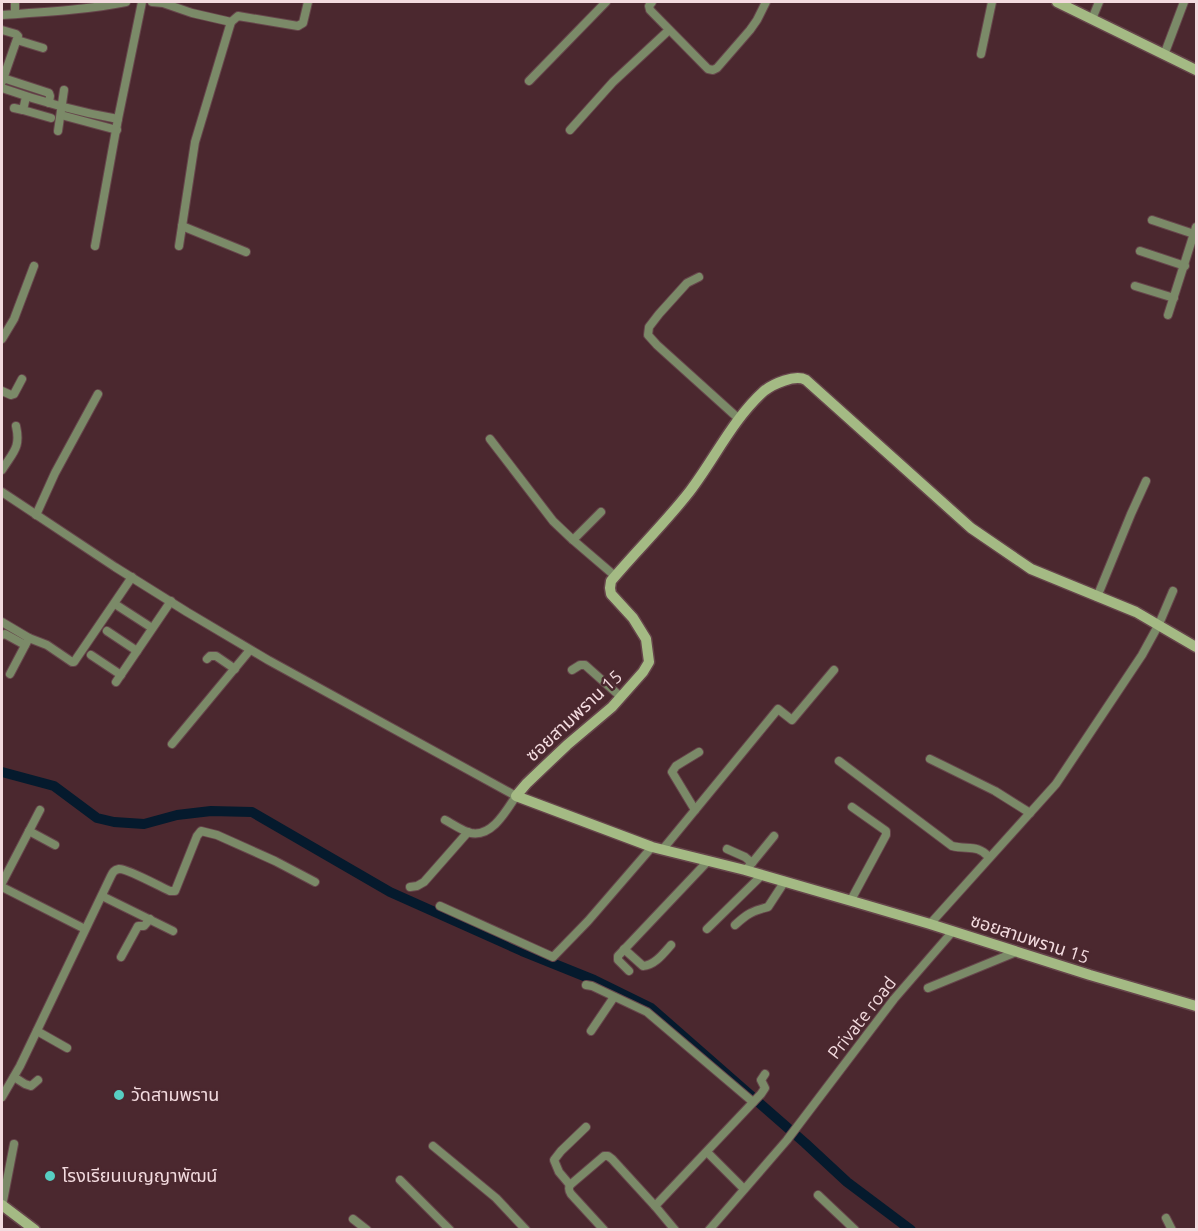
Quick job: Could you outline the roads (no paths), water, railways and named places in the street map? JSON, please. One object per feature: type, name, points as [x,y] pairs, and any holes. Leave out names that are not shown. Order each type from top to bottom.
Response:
[{"type":"street","points":[[15,2],[15,14]]},
{"type":"street","points":[[2,15],[126,2]]},
{"type":"street","points":[[95,246],[142,2]]},
{"type":"street","points":[[152,2],[164,2],[192,13],[231,22]]},
{"type":"street","points":[[179,246],[195,142],[231,22],[238,16],[300,26],[304,21],[308,2]]},
{"type":"street","points":[[529,81],[606,2]]},
{"type":"street","points":[[652,2],[649,9],[708,69],[713,70],[750,30],[766,2]]},
{"type":"street","points":[[981,54],[992,2]]},
{"type":"street","points":[[1057,2],[1096,9],[1197,70]]},
{"type":"street","points":[[1166,51],[1184,2]]},
{"type":"street","points":[[2,30],[16,34],[17,40],[2,80],[49,93],[49,103]]},
{"type":"street","points":[[570,130],[613,82],[669,30]]},
{"type":"street","points":[[17,40],[43,48]]},
{"type":"street","points":[[2,88],[26,97],[87,113],[118,118]]},
{"type":"street","points":[[58,131],[64,90]]},
{"type":"street","points":[[26,97],[19,109],[51,118]]},
{"type":"street","points":[[61,115],[117,130]]},
{"type":"street","points":[[1152,220],[1195,230],[1168,315]]},
{"type":"street","points":[[182,226],[246,252]]},
{"type":"street","points":[[1140,251],[1185,266]]},
{"type":"street","points":[[2,339],[14,319],[34,266]]},
{"type":"street","points":[[699,277],[690,281],[673,298],[648,327],[648,334],[662,350],[739,419]]},
{"type":"street","points":[[1135,286],[1174,298]]},
{"type":"street","points":[[490,439],[545,511],[573,540],[615,576],[690,490],[739,419],[766,390],[794,378],[803,378],[971,528],[1031,570],[1128,609],[1159,624],[1197,647]]},
{"type":"street","points":[[2,391],[14,394],[22,379]]},
{"type":"street","points":[[36,515],[98,394]]},
{"type":"street","points":[[2,470],[16,449],[19,439],[16,426]]},
{"type":"street","points":[[1098,597],[1146,481]]},
{"type":"street","points":[[2,492],[132,577],[250,650],[516,796],[503,815],[489,829],[474,834],[445,820]]},
{"type":"street","points":[[573,540],[601,512]]},
{"type":"street","name":"ซอยสามพราน 15","points":[[615,576],[610,588],[611,594],[640,628],[646,639],[649,662],[612,707],[567,745],[516,796],[657,848],[708,861],[748,866],[762,875],[1197,1006]]},
{"type":"street","points":[[2,635],[47,645],[74,662],[132,577]]},
{"type":"street","points":[[930,924],[1056,784],[1142,655],[1173,591]]},
{"type":"street","points":[[116,682],[171,601]]},
{"type":"street","points":[[118,606],[152,628]]},
{"type":"street","points":[[2,622],[27,642]]},
{"type":"street","points":[[107,631],[137,651]]},
{"type":"street","points":[[10,674],[27,642]]},
{"type":"street","points":[[172,744],[250,650]]},
{"type":"street","points":[[91,655],[121,675]]},
{"type":"street","points":[[207,659],[210,656],[216,656],[235,669]]},
{"type":"street","points":[[572,670],[585,665],[621,697]]},
{"type":"street","points":[[440,906],[555,957],[695,810],[778,709],[792,720],[834,669]]},
{"type":"street","points":[[695,810],[672,772],[676,766],[699,752]]},
{"type":"street","points":[[930,759],[995,791],[1030,813]]},
{"type":"street","points":[[839,761],[952,846],[978,848],[989,857]]},
{"type":"street","points":[[850,900],[886,835],[886,831],[852,807]]},
{"type":"street","points":[[40,810],[2,885],[86,929]]},
{"type":"street","points":[[29,831],[55,845]]},
{"type":"street","points":[[2,1097],[37,1031],[114,871],[120,869],[128,871],[170,891],[175,891],[201,831],[216,835],[275,861],[315,882]]},
{"type":"street","points":[[410,887],[424,882],[468,832]]},
{"type":"street","points":[[748,866],[774,836]]},
{"type":"street","points":[[727,849],[745,856],[748,866]]},
{"type":"street","points":[[629,971],[618,960],[618,956],[708,861]]},
{"type":"street","points":[[707,929],[762,875]]},
{"type":"street","points":[[735,926],[744,916],[754,910],[768,907],[785,881]]},
{"type":"street","points":[[102,896],[173,931]]},
{"type":"street","points":[[122,957],[138,926],[144,926],[150,919]]},
{"type":"street","name":"Private road","points":[[709,1230],[798,1127],[894,999],[953,931]]},
{"type":"street","points":[[624,949],[643,966],[647,966],[655,962],[671,945]]},
{"type":"street","points":[[928,988],[1016,951]]},
{"type":"street","points":[[586,985],[647,1012],[754,1101]]},
{"type":"street","points":[[591,1031],[614,997]]},
{"type":"street","points":[[37,1031],[67,1048]]},
{"type":"street","points":[[655,1206],[761,1094],[765,1088],[760,1080],[765,1074]]},
{"type":"street","points":[[14,1077],[31,1086],[38,1080]]},
{"type":"street","points":[[570,1185],[559,1172],[554,1160],[586,1127]]},
{"type":"street","points":[[14,1144],[2,1205],[35,1230]]},
{"type":"street","points":[[433,1146],[496,1198],[526,1230]]},
{"type":"street","points":[[708,1152],[744,1189]]},
{"type":"street","points":[[604,1230],[569,1191],[570,1185],[598,1160],[606,1156],[675,1230]]},
{"type":"street","points":[[400,1180],[450,1230]]},
{"type":"street","points":[[818,1195],[855,1230]]},
{"type":"street","points":[[1166,1218],[1172,1230]]},
{"type":"street","points":[[353,1219],[367,1230]]},
{"type":"waterway","points":[[2,772],[54,786],[97,818],[114,822],[144,824],[177,815],[211,811],[252,812],[390,892],[522,951],[594,980],[651,1008],[847,1182],[911,1230]]},
{"type":"place","name":"วัดสามพราน","points":[[119,1095]]},
{"type":"place","name":"โรงเรียนเบญญาพัฒน์","points":[[50,1176]]}]
